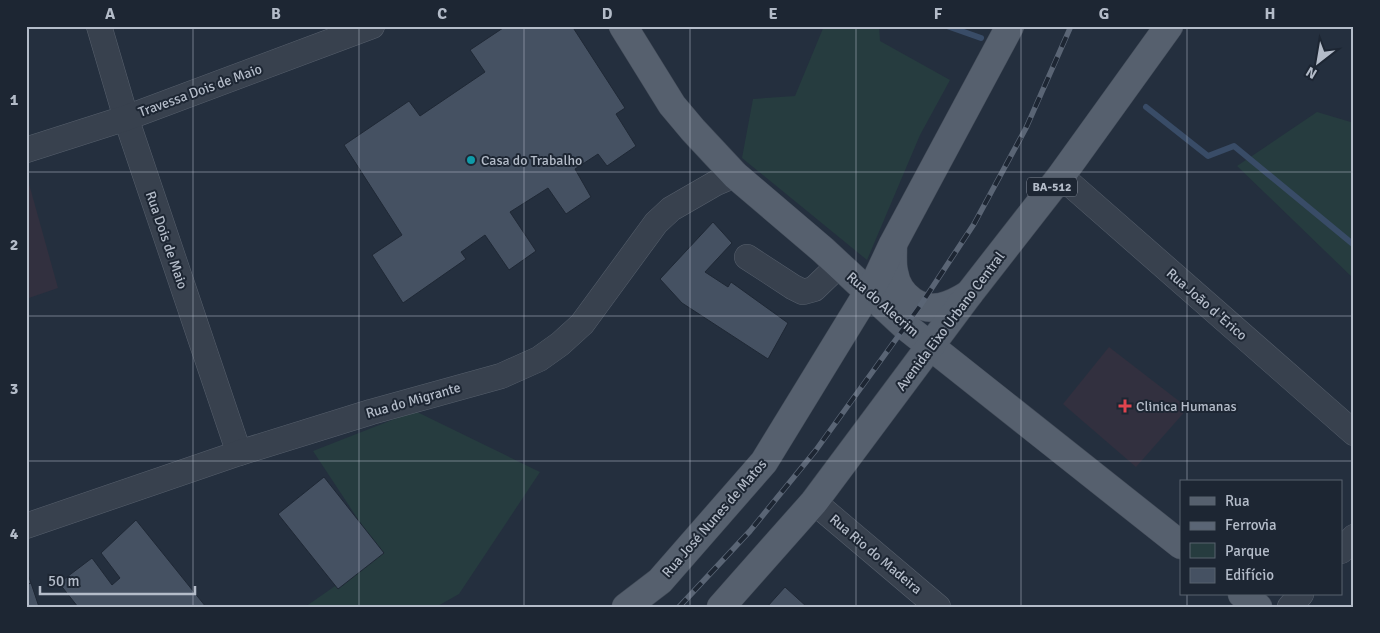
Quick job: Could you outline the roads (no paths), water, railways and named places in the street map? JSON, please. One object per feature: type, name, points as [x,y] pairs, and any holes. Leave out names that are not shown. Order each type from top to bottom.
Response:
[{"type":"main road","name":"Rua do Alecrim","points":[[623,26],[672,105],[692,130],[735,175],[906,326],[1180,544]]},
{"type":"main road","points":[[869,292],[1010,26]]},
{"type":"main road","name":"Avenida Eixo Urbano Central","points":[[721,607],[814,502],[969,294],[1061,176],[1169,26]]},
{"type":"main road","points":[[893,244],[894,272],[904,296],[920,306],[935,308],[946,306],[969,294]]},
{"type":"main road","name":"Rua José Nunes de Matos","points":[[626,607],[660,581],[764,462],[869,292]]},
{"type":"main road","points":[[1244,596],[1258,607]]},
{"type":"street","name":"Rua Dois de Maio","points":[[99,26],[126,118],[239,453]]},
{"type":"street","name":"Travessa Dois de Maio","points":[[26,150],[126,118],[372,26]]},
{"type":"street","name":"Rua do Migrante","points":[[26,526],[239,453],[371,412],[501,376],[539,359],[560,344],[582,324],[656,223],[671,209],[716,183],[735,175]]},
{"type":"street","name":"Rua João d 'Erico","points":[[1061,176],[1354,433]]},
{"type":"street","points":[[747,257],[803,292],[814,289],[839,265]]},
{"type":"street","name":"Rua Rio do Madeira","points":[[814,502],[938,607]]},
{"type":"street","points":[[1342,550],[1354,537]]},
{"type":"street","points":[[1290,607],[1299,596]]},
{"type":"waterway","points":[[947,26],[981,38]]},
{"type":"waterway","points":[[1146,107],[1208,156],[1234,146],[1354,245]]},
{"type":"railway","points":[[679,607],[750,531],[816,450],[920,306],[974,224],[1026,128],[1071,26]]},
{"type":"place","name":"Casa do Trabalho","points":[[471,160]]},
{"type":"place","name":"Clinica Humanas","points":[[1125,406]]}]
